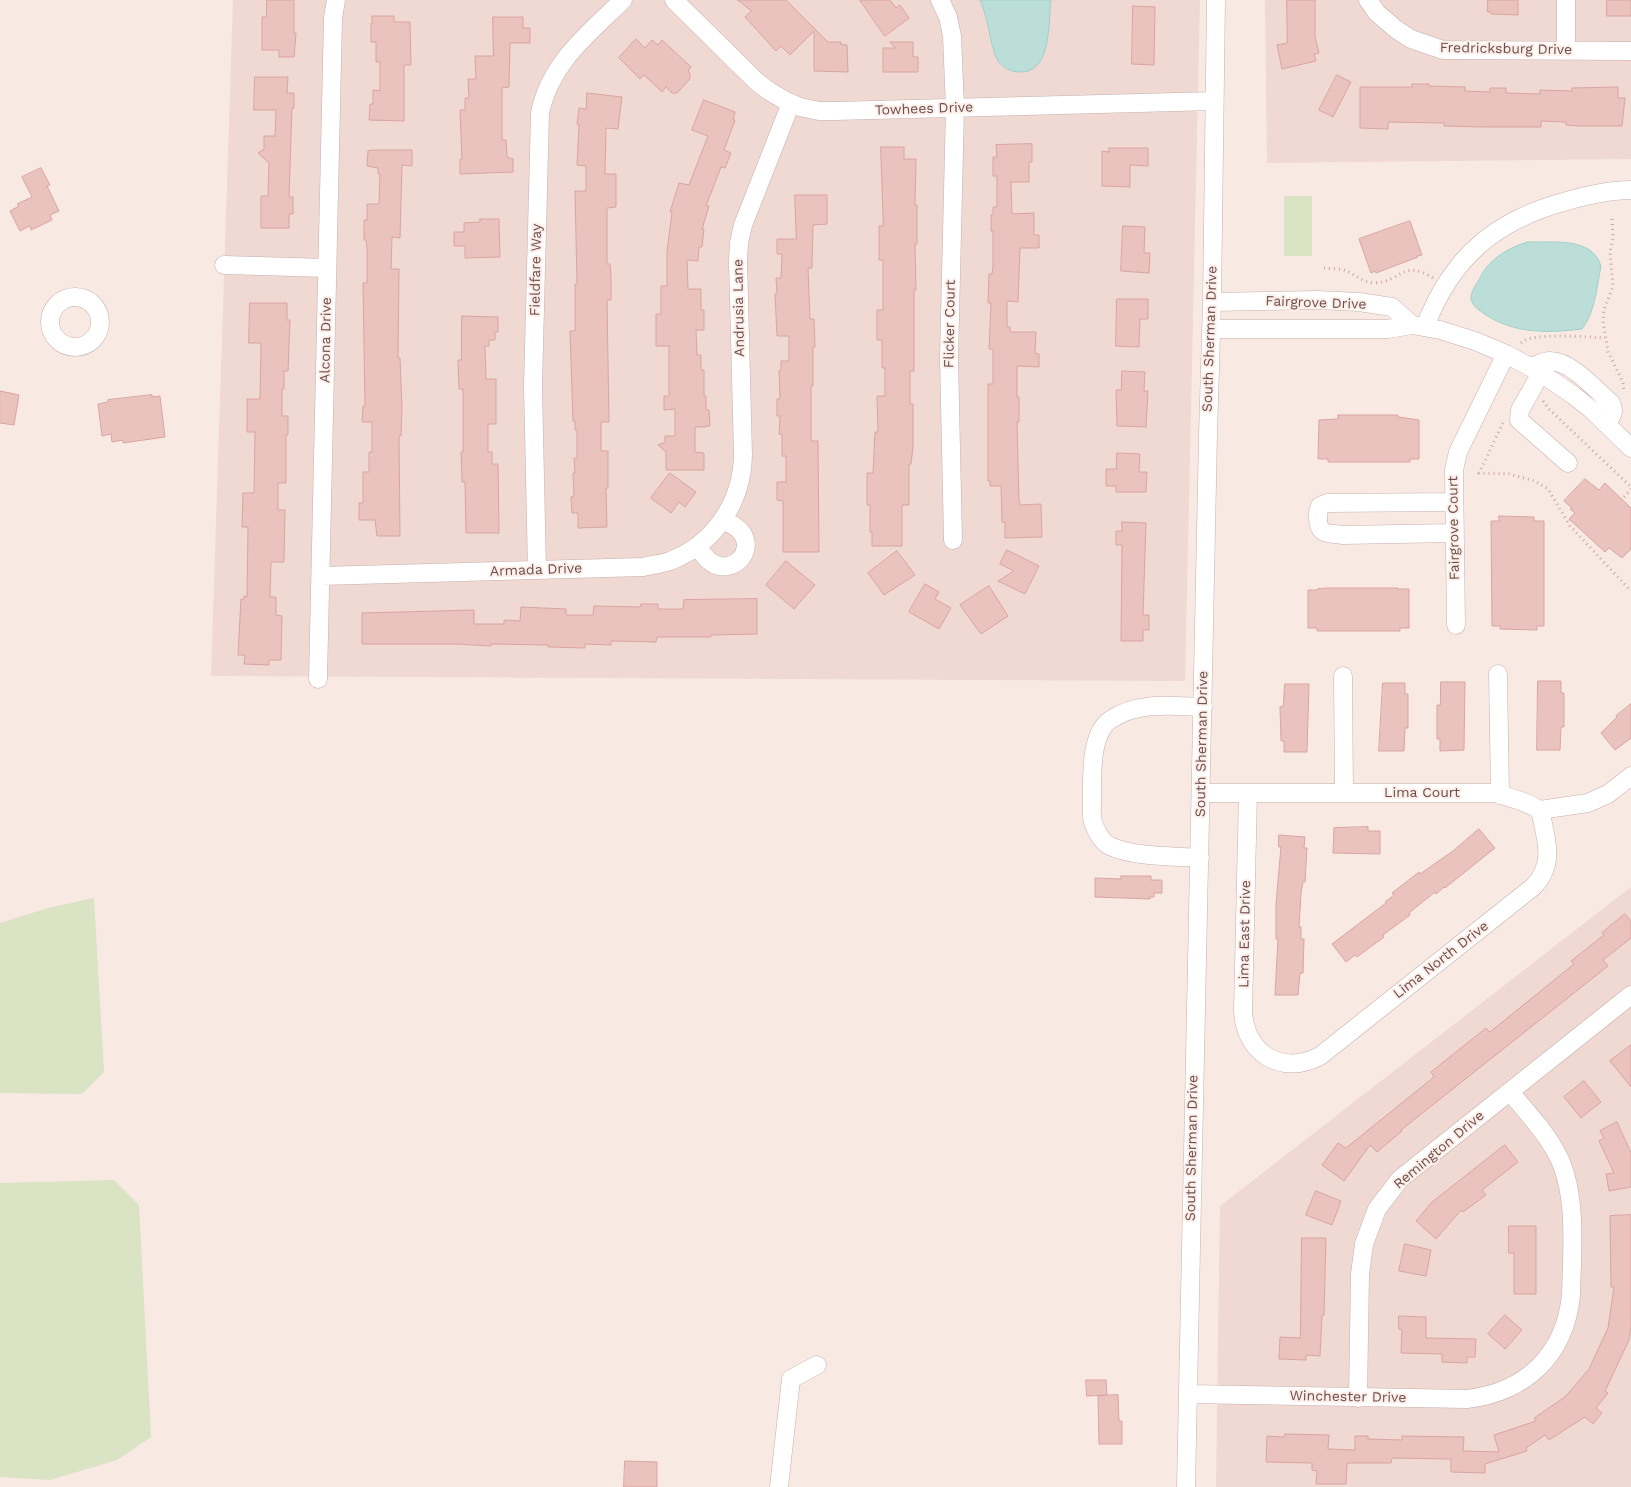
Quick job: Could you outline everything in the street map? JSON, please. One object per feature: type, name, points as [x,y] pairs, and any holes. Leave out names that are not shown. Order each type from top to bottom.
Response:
[{"type":"street","name":"Alcona Drive","points":[[318,679],[333,18],[336,0]]},
{"type":"street","name":"Fieldfare Way","points":[[537,570],[533,386],[540,113],[549,84],[562,62],[623,0]]},
{"type":"street","name":"Towhees Drive","points":[[674,0],[757,82],[791,103],[819,111],[1214,101]]},
{"type":"street","name":"Flicker Court","points":[[940,0],[948,16],[952,36],[955,108],[949,358],[953,540]]},
{"type":"street","name":"South Sherman Drive","points":[[1186,1487],[1212,302],[1216,0]]},
{"type":"street","name":"Fredricksburg Drive","points":[[1368,0],[1377,13],[1397,30],[1411,39],[1436,48],[1631,51]]},
{"type":"street","points":[[1566,0],[1566,51]]},
{"type":"street","name":"Andrusia Lane","points":[[697,546],[723,520],[737,492],[742,461],[739,243],[743,224],[791,103]]},
{"type":"street","points":[[1418,326],[1431,309],[1444,285],[1471,252],[1491,234],[1522,215],[1554,204],[1591,194],[1631,190]]},
{"type":"street","points":[[224,265],[327,268]]},
{"type":"street","name":"Fairgrove Drive","points":[[1212,302],[1317,300],[1358,302],[1392,307],[1418,326]]},
{"type":"street","name":"Fairgrove Drive","points":[[1211,329],[1388,329],[1418,326],[1451,333],[1513,351],[1535,376],[1573,395],[1631,448]]},
{"type":"street","name":"Fairgrove Court","points":[[1456,625],[1454,470],[1458,452],[1513,351]]},
{"type":"street","points":[[1568,463],[1519,420],[1520,410],[1543,362],[1552,361],[1569,366],[1612,403],[1614,407],[1613,415],[1606,424]]},
{"type":"street","points":[[1453,502],[1326,503],[1320,506],[1318,510],[1318,527],[1326,533],[1343,535],[1454,533]]},
{"type":"street","points":[[697,546],[707,559],[720,567],[729,567],[737,562],[744,554],[746,541],[741,531],[723,520]]},
{"type":"street","name":"Armada Drive","points":[[321,576],[643,567],[670,561],[697,546]]},
{"type":"street","points":[[1498,674],[1500,795]]},
{"type":"street","points":[[1343,676],[1344,793]]},
{"type":"street","points":[[1200,858],[1130,852],[1108,846],[1097,832],[1092,821],[1092,767],[1101,731],[1109,720],[1127,711],[1151,706],[1203,707]]},
{"type":"street","points":[[1540,810],[1588,803],[1608,794],[1631,776]]},
{"type":"street","name":"Lima Court","points":[[1201,792],[1478,793],[1510,796],[1533,805],[1540,810]]},
{"type":"street","name":"Lima East Drive","points":[[1248,793],[1243,1017],[1248,1036],[1264,1054],[1276,1061]]},
{"type":"street","name":"Lima North Drive","points":[[1276,1061],[1296,1064],[1320,1056],[1533,887],[1544,872],[1547,862],[1548,847],[1540,810]]},
{"type":"street","name":"Remington Drive","points":[[1358,1398],[1360,1267],[1366,1236],[1381,1203],[1400,1179],[1631,995]]},
{"type":"street","name":"Winchester Drive","points":[[1188,1394],[1466,1399],[1482,1397],[1506,1389],[1518,1384],[1537,1370],[1556,1346],[1568,1317],[1572,1288],[1571,1204],[1566,1175],[1554,1148],[1510,1092]]},
{"type":"street","points":[[779,1487],[791,1379],[817,1365]]},
{"type":"path","points":[[1612,219],[1613,238],[1610,252],[1613,286],[1604,310],[1603,321],[1613,363],[1622,382],[1626,405],[1614,407]]},
{"type":"path","points":[[1324,268],[1345,270],[1373,283],[1383,282],[1414,269],[1422,271],[1444,285]]},
{"type":"path","points":[[1513,351],[1524,340],[1536,338],[1557,336],[1606,338]]},
{"type":"path","points":[[1535,376],[1549,409],[1631,488],[1624,497]]},
{"type":"path","points":[[1504,420],[1479,473],[1509,474],[1535,481],[1548,490],[1570,526],[1631,591]]},
{"type":"shaded area","points":[[233,0],[1200,0],[1185,681],[211,676]]},
{"type":"shaded area","points":[[1265,0],[1631,0],[1631,159],[1267,163]]},
{"type":"shaded area","points":[[1631,887],[1631,1487],[1216,1487],[1220,1206]]},
{"type":"green space","points":[[1284,196],[1312,196],[1312,256],[1284,256]]},
{"type":"green space","points":[[94,898],[104,1072],[82,1094],[0,1093],[0,923],[48,908]]},
{"type":"green space","points":[[114,1180],[139,1205],[151,1437],[117,1460],[50,1480],[0,1477],[0,1183]]},
{"type":"water","points":[[980,0],[1051,0],[1046,45],[1038,65],[1030,70],[1016,72],[1001,64],[996,57],[992,45],[986,16]]},
{"type":"water","points":[[1528,242],[1559,242],[1580,245],[1596,256],[1601,266],[1597,291],[1590,315],[1582,329],[1532,331],[1520,329],[1497,321],[1481,312],[1473,304],[1471,296],[1473,289],[1490,263],[1508,250]]},
{"type":"building","points":[[267,0],[294,0],[294,33],[296,33],[294,57],[279,57],[279,50],[262,50],[262,17],[266,17]]},
{"type":"building","points":[[738,0],[786,0],[828,42],[841,42],[840,44],[847,45],[848,72],[814,71],[814,31],[790,55],[781,46],[776,51],[745,17],[751,11]]},
{"type":"building","points":[[860,0],[890,0],[896,8],[900,5],[909,18],[885,36]]},
{"type":"building","points":[[1287,0],[1315,0],[1315,36],[1319,53],[1314,54],[1316,61],[1282,69],[1277,45],[1287,43]]},
{"type":"building","points":[[1488,0],[1518,0],[1518,15],[1491,14],[1491,12],[1488,12]]},
{"type":"building","points":[[1607,0],[1631,0],[1631,16],[1607,16]]},
{"type":"building","points":[[1133,6],[1155,7],[1154,65],[1132,64]]},
{"type":"building","points":[[372,16],[394,16],[394,22],[410,22],[411,65],[404,65],[404,121],[369,120],[370,104],[373,104],[373,90],[380,91],[380,62],[376,62],[376,42],[371,42]]},
{"type":"building","points":[[493,17],[523,17],[523,28],[530,28],[530,43],[510,43],[509,87],[502,88],[502,140],[506,140],[507,157],[513,159],[513,172],[460,174],[460,159],[462,159],[460,110],[465,110],[465,98],[469,98],[468,79],[476,79],[475,56],[493,56]]},
{"type":"building","points":[[636,39],[645,48],[652,40],[658,45],[662,40],[691,67],[688,71],[690,79],[677,93],[672,93],[666,87],[662,92],[644,75],[640,79],[619,58]]},
{"type":"building","points":[[890,42],[913,42],[913,57],[918,57],[918,72],[883,72],[883,48],[895,48]]},
{"type":"building","points":[[1337,75],[1351,82],[1333,117],[1319,110]]},
{"type":"building","points":[[255,77],[288,77],[287,93],[294,93],[289,197],[293,197],[293,214],[289,214],[289,228],[261,228],[261,196],[268,196],[269,163],[258,153],[264,149],[264,136],[275,136],[276,110],[254,110]]},
{"type":"building","points":[[1412,84],[1465,87],[1465,91],[1490,92],[1490,88],[1506,88],[1506,93],[1540,94],[1540,90],[1572,91],[1572,88],[1618,87],[1618,98],[1625,98],[1622,126],[1579,126],[1566,125],[1566,122],[1541,121],[1541,127],[1444,126],[1444,123],[1388,122],[1388,129],[1360,128],[1360,87],[1412,87]]},
{"type":"building","points":[[587,93],[622,97],[618,129],[606,128],[605,174],[616,174],[616,207],[607,208],[607,264],[610,264],[611,276],[611,300],[607,300],[609,422],[601,422],[601,451],[608,451],[608,488],[606,488],[607,527],[578,528],[578,513],[572,513],[571,497],[574,496],[573,473],[575,473],[574,458],[577,458],[577,430],[575,430],[575,421],[573,421],[570,331],[575,331],[575,284],[577,284],[575,191],[586,191],[586,166],[577,165],[579,125],[577,124],[579,108],[586,109]]},
{"type":"building","points":[[704,100],[735,112],[733,120],[735,120],[724,150],[731,153],[725,168],[721,167],[706,206],[709,206],[702,229],[704,229],[702,247],[699,247],[698,261],[687,260],[688,289],[701,289],[701,310],[704,310],[704,330],[696,330],[697,355],[701,355],[701,370],[704,370],[704,396],[706,396],[706,410],[709,410],[710,426],[695,427],[695,452],[704,453],[704,470],[666,470],[666,452],[658,445],[665,442],[665,436],[675,436],[675,409],[664,410],[664,396],[669,396],[669,346],[656,346],[656,314],[661,314],[661,286],[667,286],[667,252],[672,212],[670,212],[679,183],[689,185],[708,136],[692,130]]},
{"type":"building","points":[[1032,144],[1032,162],[1029,162],[1029,182],[1011,182],[1012,214],[1034,213],[1034,235],[1039,235],[1039,248],[1020,248],[1018,302],[1007,301],[1007,327],[1010,327],[1010,332],[1036,332],[1035,353],[1039,354],[1039,367],[1017,366],[1017,397],[1019,397],[1019,422],[1017,422],[1019,502],[1020,505],[1041,504],[1042,537],[1005,538],[1005,522],[1002,522],[1001,486],[990,486],[990,481],[988,481],[988,384],[993,384],[993,349],[989,349],[991,303],[988,303],[989,274],[992,274],[993,265],[991,215],[993,214],[993,207],[997,207],[997,176],[993,176],[993,157],[997,157],[996,145]]},
{"type":"building","points":[[881,147],[904,147],[904,159],[916,159],[915,205],[917,205],[917,244],[915,244],[914,371],[910,371],[910,404],[913,404],[913,447],[911,464],[909,464],[909,505],[902,505],[902,546],[872,546],[870,505],[867,505],[867,473],[873,473],[875,432],[878,432],[877,396],[885,396],[882,340],[877,340],[877,310],[883,310],[883,260],[879,260],[879,226],[883,226]]},
{"type":"building","points":[[1109,148],[1148,148],[1148,166],[1130,165],[1130,187],[1102,186],[1102,151],[1109,152]]},
{"type":"building","points":[[412,150],[412,166],[402,165],[400,238],[392,237],[391,269],[399,269],[398,358],[400,358],[402,407],[401,436],[399,436],[400,536],[377,536],[375,520],[359,520],[359,503],[363,503],[363,472],[369,472],[369,452],[372,452],[372,422],[362,422],[363,406],[365,406],[363,283],[367,283],[367,249],[366,240],[364,240],[364,220],[367,220],[367,204],[379,204],[380,174],[378,174],[378,168],[367,166],[368,151]]},
{"type":"building","points":[[41,168],[50,185],[47,186],[59,211],[50,215],[52,220],[31,230],[30,226],[20,231],[10,211],[19,206],[17,204],[32,197],[22,177]]},
{"type":"building","points":[[795,195],[827,195],[827,224],[813,225],[812,268],[808,268],[810,319],[814,319],[815,347],[813,347],[813,386],[811,386],[811,441],[818,441],[819,552],[783,552],[783,501],[777,500],[777,482],[786,482],[786,456],[782,456],[782,434],[779,434],[780,416],[777,416],[777,399],[780,399],[779,371],[781,370],[781,361],[789,361],[789,336],[777,336],[775,294],[777,294],[776,278],[781,278],[782,254],[777,254],[777,239],[796,239]]},
{"type":"building","points":[[480,219],[499,219],[500,257],[465,258],[465,246],[454,246],[454,232],[464,232],[464,223],[480,222]]},
{"type":"building","points":[[1410,221],[1422,255],[1376,273],[1375,271],[1371,273],[1359,239]]},
{"type":"building","points":[[1123,226],[1145,227],[1144,253],[1150,253],[1149,273],[1121,271]]},
{"type":"building","points":[[1117,299],[1148,299],[1148,319],[1140,319],[1139,347],[1116,346]]},
{"type":"building","points":[[250,303],[287,303],[287,320],[290,320],[288,371],[284,371],[284,389],[282,389],[282,416],[288,416],[286,483],[278,483],[278,510],[285,510],[284,562],[271,562],[270,597],[276,597],[276,615],[282,616],[281,660],[269,660],[269,665],[244,664],[245,655],[238,655],[241,599],[244,599],[244,596],[247,597],[248,527],[242,527],[243,493],[254,493],[255,432],[247,432],[247,399],[260,399],[261,343],[249,343]]},
{"type":"building","points":[[462,316],[498,317],[498,332],[495,332],[495,340],[489,340],[489,346],[485,346],[486,379],[496,379],[496,424],[488,424],[488,452],[492,452],[492,464],[498,464],[499,533],[466,533],[465,482],[462,482],[461,452],[463,452],[463,389],[459,389],[458,360],[461,360]]},
{"type":"building","points":[[1122,371],[1145,372],[1144,391],[1148,391],[1146,427],[1117,426],[1116,390],[1121,390]]},
{"type":"building","points":[[0,391],[19,395],[14,425],[0,423]]},
{"type":"building","points":[[152,395],[152,397],[160,396],[165,437],[123,443],[123,440],[112,442],[111,434],[102,436],[98,404],[108,402],[108,400]]},
{"type":"building","points":[[1338,415],[1398,415],[1398,417],[1419,420],[1419,459],[1410,459],[1410,462],[1328,462],[1328,459],[1318,459],[1319,420],[1338,419]]},
{"type":"building","points":[[1117,453],[1140,454],[1139,472],[1147,472],[1146,492],[1116,492],[1116,486],[1106,486],[1106,469],[1116,469]]},
{"type":"building","points":[[670,473],[696,492],[685,507],[679,502],[671,513],[651,498]]},
{"type":"building","points":[[1585,479],[1599,490],[1605,483],[1631,508],[1631,549],[1622,558],[1609,548],[1605,552],[1569,519],[1575,513],[1564,501]]},
{"type":"building","points":[[1499,516],[1534,517],[1534,521],[1544,521],[1544,626],[1537,626],[1537,630],[1500,629],[1500,626],[1492,626],[1491,521],[1499,521]]},
{"type":"building","points":[[1122,522],[1146,523],[1143,615],[1149,615],[1149,630],[1143,630],[1143,641],[1121,641],[1122,545],[1116,545],[1116,531],[1122,531]]},
{"type":"building","points":[[1007,550],[1039,566],[1025,594],[998,581],[1014,571],[1000,564]]},
{"type":"building","points":[[897,551],[915,575],[884,595],[868,573]]},
{"type":"building","points":[[786,561],[815,585],[794,609],[766,585]]},
{"type":"building","points":[[925,584],[939,592],[935,599],[951,608],[939,629],[909,612]]},
{"type":"building","points":[[989,586],[1008,616],[981,634],[960,605]]},
{"type":"building","points":[[1328,588],[1409,589],[1409,628],[1400,628],[1400,631],[1317,631],[1317,628],[1308,628],[1308,590]]},
{"type":"building","points":[[757,599],[757,634],[711,635],[711,637],[657,637],[656,642],[611,641],[611,645],[585,644],[585,648],[548,647],[548,645],[362,644],[362,613],[474,610],[474,624],[504,624],[504,620],[520,621],[521,607],[566,609],[566,615],[593,615],[594,606],[640,607],[641,604],[658,604],[658,609],[683,609],[684,600]]},
{"type":"building","points":[[1538,681],[1561,681],[1561,693],[1564,693],[1564,727],[1561,727],[1560,750],[1537,750]]},
{"type":"building","points":[[1441,682],[1465,682],[1464,750],[1440,751],[1440,739],[1437,739],[1437,705],[1440,705]]},
{"type":"building","points":[[1383,683],[1405,683],[1405,694],[1408,694],[1408,728],[1405,728],[1404,751],[1379,751]]},
{"type":"building","points":[[1285,684],[1309,684],[1307,752],[1284,752],[1284,741],[1281,741],[1280,707],[1283,706]]},
{"type":"building","points":[[1631,704],[1631,738],[1615,750],[1601,733],[1616,716]]},
{"type":"building","points":[[1368,827],[1368,831],[1380,831],[1380,854],[1333,853],[1334,828]]},
{"type":"building","points":[[1479,829],[1495,848],[1445,888],[1436,894],[1435,892],[1409,913],[1410,915],[1383,935],[1384,937],[1357,957],[1355,955],[1346,962],[1332,944],[1386,903],[1394,895],[1392,893],[1419,872],[1420,874],[1453,851]]},
{"type":"building","points":[[1279,835],[1305,837],[1304,848],[1307,848],[1299,927],[1301,927],[1301,939],[1304,939],[1303,973],[1300,973],[1298,995],[1275,995],[1278,939],[1276,939],[1276,904],[1281,847],[1279,847]]},
{"type":"building","points":[[1121,876],[1151,876],[1151,880],[1162,880],[1162,893],[1154,893],[1154,897],[1150,897],[1150,899],[1095,897],[1095,878],[1121,879]]},
{"type":"building","points":[[1625,914],[1631,921],[1631,938],[1603,960],[1608,966],[1401,1130],[1377,1152],[1370,1145],[1344,1181],[1322,1165],[1338,1143],[1346,1148],[1434,1077],[1431,1072],[1486,1028],[1490,1032],[1574,964],[1571,961],[1604,935],[1602,933]]},
{"type":"building","points":[[1631,1045],[1631,1087],[1610,1061]]},
{"type":"building","points":[[1584,1081],[1601,1102],[1581,1118],[1564,1097]]},
{"type":"building","points":[[1617,1122],[1631,1153],[1631,1187],[1609,1191],[1606,1174],[1614,1173],[1599,1141],[1604,1138],[1600,1131]]},
{"type":"building","points":[[1505,1145],[1518,1162],[1482,1190],[1486,1195],[1463,1212],[1461,1210],[1436,1239],[1416,1221],[1431,1203]]},
{"type":"building","points":[[1316,1191],[1341,1201],[1332,1225],[1306,1215]]},
{"type":"building","points":[[1631,1215],[1631,1326],[1629,1340],[1605,1391],[1608,1393],[1596,1408],[1602,1413],[1593,1424],[1585,1417],[1549,1440],[1545,1435],[1526,1448],[1527,1451],[1485,1464],[1485,1473],[1451,1472],[1451,1459],[1392,1458],[1391,1463],[1347,1463],[1346,1484],[1316,1484],[1317,1471],[1312,1470],[1312,1463],[1266,1462],[1267,1436],[1284,1437],[1285,1434],[1329,1435],[1328,1449],[1355,1450],[1355,1436],[1368,1436],[1368,1439],[1402,1440],[1402,1436],[1464,1437],[1463,1451],[1499,1452],[1494,1435],[1536,1421],[1534,1418],[1565,1397],[1589,1369],[1608,1328],[1614,1287],[1611,1287],[1610,1216]]},
{"type":"building","points":[[1509,1226],[1536,1226],[1536,1294],[1514,1294],[1514,1253],[1509,1253]]},
{"type":"building","points":[[1302,1238],[1326,1238],[1324,1315],[1322,1315],[1320,1356],[1306,1355],[1306,1360],[1279,1359],[1280,1337],[1300,1338]]},
{"type":"building","points":[[1405,1244],[1431,1250],[1426,1276],[1399,1271]]},
{"type":"building","points":[[1505,1315],[1522,1330],[1505,1349],[1488,1334]]},
{"type":"building","points":[[1399,1316],[1426,1317],[1426,1338],[1476,1339],[1475,1357],[1467,1357],[1467,1363],[1442,1362],[1442,1354],[1401,1353],[1402,1330],[1399,1329]]},
{"type":"building","points":[[1086,1380],[1106,1380],[1107,1395],[1087,1396]]},
{"type":"building","points":[[1118,1395],[1119,1421],[1122,1421],[1122,1444],[1099,1444],[1098,1396]]},
{"type":"building","points":[[625,1461],[657,1462],[657,1487],[624,1487]]}]
